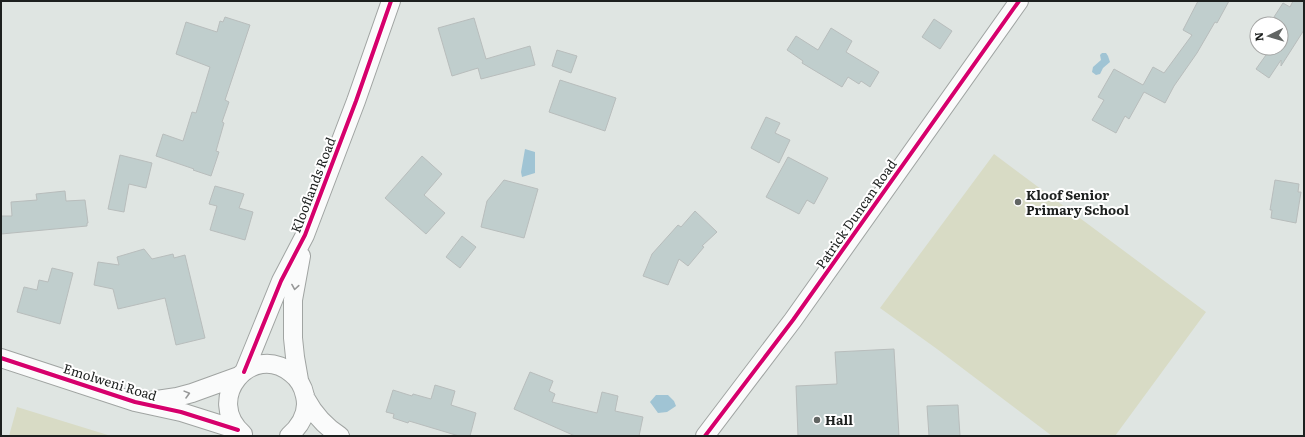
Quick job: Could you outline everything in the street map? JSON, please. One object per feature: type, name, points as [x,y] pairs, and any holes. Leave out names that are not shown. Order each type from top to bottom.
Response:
[{"type":"street","name":"Klooflands Road","points":[[241,433],[232,420],[228,408],[228,396],[232,386],[241,374],[281,281],[305,235],[356,101],[391,1]]},
{"type":"street","name":"Patrick Duncan Road","points":[[705,436],[798,313],[1019,1]]},
{"type":"street","name":"Klooflands Road","points":[[305,235],[293,300],[293,338],[299,380],[306,399]]},
{"type":"street","name":"Emolweni Road","points":[[1,358],[135,402],[181,412],[241,433]]},
{"type":"street","name":"Emolweni Road","points":[[135,402],[177,397],[207,388],[241,374],[254,366],[265,364],[276,365],[287,369],[299,380]]},
{"type":"street","points":[[289,436],[296,430],[302,420],[306,410],[306,399]]},
{"type":"street","points":[[306,399],[310,407],[324,423],[340,436]]},
{"type":"green space","points":[[994,154],[1206,312],[1115,436],[1052,436],[880,308]]},
{"type":"green space","points":[[17,407],[111,436],[9,436]]},
{"type":"water","points":[[1102,53],[1106,53],[1110,62],[1103,68],[1100,74],[1096,75],[1092,72],[1093,67],[1101,60],[1100,55]]},
{"type":"water","points":[[525,149],[535,152],[535,173],[522,177],[521,172]]},
{"type":"water","points":[[656,395],[668,395],[674,401],[676,406],[667,412],[658,413],[650,402]]},
{"type":"building","points":[[1198,1],[1229,1],[1217,23],[1215,22],[1197,53],[1174,86],[1165,103],[1144,92],[1129,119],[1125,116],[1116,133],[1092,120],[1104,100],[1098,97],[1114,69],[1143,85],[1153,67],[1164,73],[1192,35],[1183,30]]},
{"type":"building","points":[[1293,1],[1304,1],[1304,30],[1289,53],[1289,16],[1275,16],[1283,3],[1290,7]]},
{"type":"building","points":[[225,17],[250,25],[225,100],[229,102],[222,122],[224,123],[216,151],[219,152],[211,176],[156,156],[163,134],[183,141],[192,112],[196,113],[210,67],[176,54],[186,22],[217,32],[220,21],[223,22]]},
{"type":"building","points":[[474,18],[486,59],[530,46],[535,65],[481,79],[478,68],[452,76],[438,28]]},
{"type":"building","points":[[934,19],[952,31],[940,49],[922,37]]},
{"type":"building","points":[[831,28],[852,41],[846,52],[879,72],[870,87],[861,81],[859,84],[848,77],[842,87],[802,63],[803,61],[787,50],[796,36],[818,50]]},
{"type":"building","points":[[557,50],[577,56],[571,73],[552,66]]},
{"type":"building","points":[[1265,56],[1287,56],[1281,66],[1281,60],[1269,78],[1256,69]]},
{"type":"building","points":[[560,80],[616,98],[605,131],[549,112]]},
{"type":"building","points":[[766,117],[780,123],[775,133],[790,140],[779,163],[751,148]]},
{"type":"building","points":[[120,155],[152,163],[146,188],[129,184],[124,212],[108,209]]},
{"type":"building","points":[[422,156],[442,174],[424,195],[445,213],[426,234],[385,198]]},
{"type":"building","points":[[788,157],[828,178],[814,204],[807,200],[799,214],[766,197]]},
{"type":"building","points":[[504,180],[538,189],[524,238],[481,227],[487,201]]},
{"type":"building","points":[[1275,180],[1299,184],[1298,192],[1301,192],[1296,223],[1271,218],[1272,210],[1270,210]]},
{"type":"building","points":[[215,186],[244,194],[239,208],[253,212],[245,240],[210,230],[217,206],[209,204]]},
{"type":"building","points":[[65,191],[66,201],[85,200],[88,223],[87,226],[1,234],[1,216],[12,216],[11,202],[37,200],[36,194]]},
{"type":"building","points":[[695,211],[717,232],[702,246],[704,247],[688,266],[679,259],[668,285],[643,276],[652,254],[678,225],[681,227]]},
{"type":"building","points":[[462,236],[476,247],[460,268],[446,257]]},
{"type":"building","points":[[144,249],[152,259],[173,254],[174,258],[185,255],[205,338],[176,345],[165,298],[118,309],[113,289],[94,285],[98,262],[119,265],[117,257]]},
{"type":"building","points":[[52,268],[73,273],[60,324],[17,312],[24,287],[37,290],[39,280],[48,282]]},
{"type":"building","points":[[894,349],[899,436],[798,436],[796,386],[837,384],[835,352]]},
{"type":"building","points":[[530,372],[553,381],[549,391],[555,394],[552,402],[597,413],[602,392],[618,396],[615,411],[643,417],[639,436],[575,436],[514,409]]},
{"type":"building","points":[[435,385],[455,391],[451,405],[476,413],[470,436],[459,436],[409,421],[408,423],[393,418],[394,414],[386,412],[393,390],[412,396],[413,394],[431,399]]},
{"type":"building","points":[[958,405],[960,436],[929,436],[927,406]]},
{"type":"cycle path","points":[[244,372],[281,281],[305,235],[356,101],[391,1]]},
{"type":"cycle path","points":[[705,436],[793,320],[1019,1]]},
{"type":"cycle path","points":[[1,358],[135,402],[181,412],[238,430]]},
{"type":"place","name":"Kloof Senior Primary School","points":[[1018,202]]},
{"type":"place","name":"Hall","points":[[817,420]]}]
